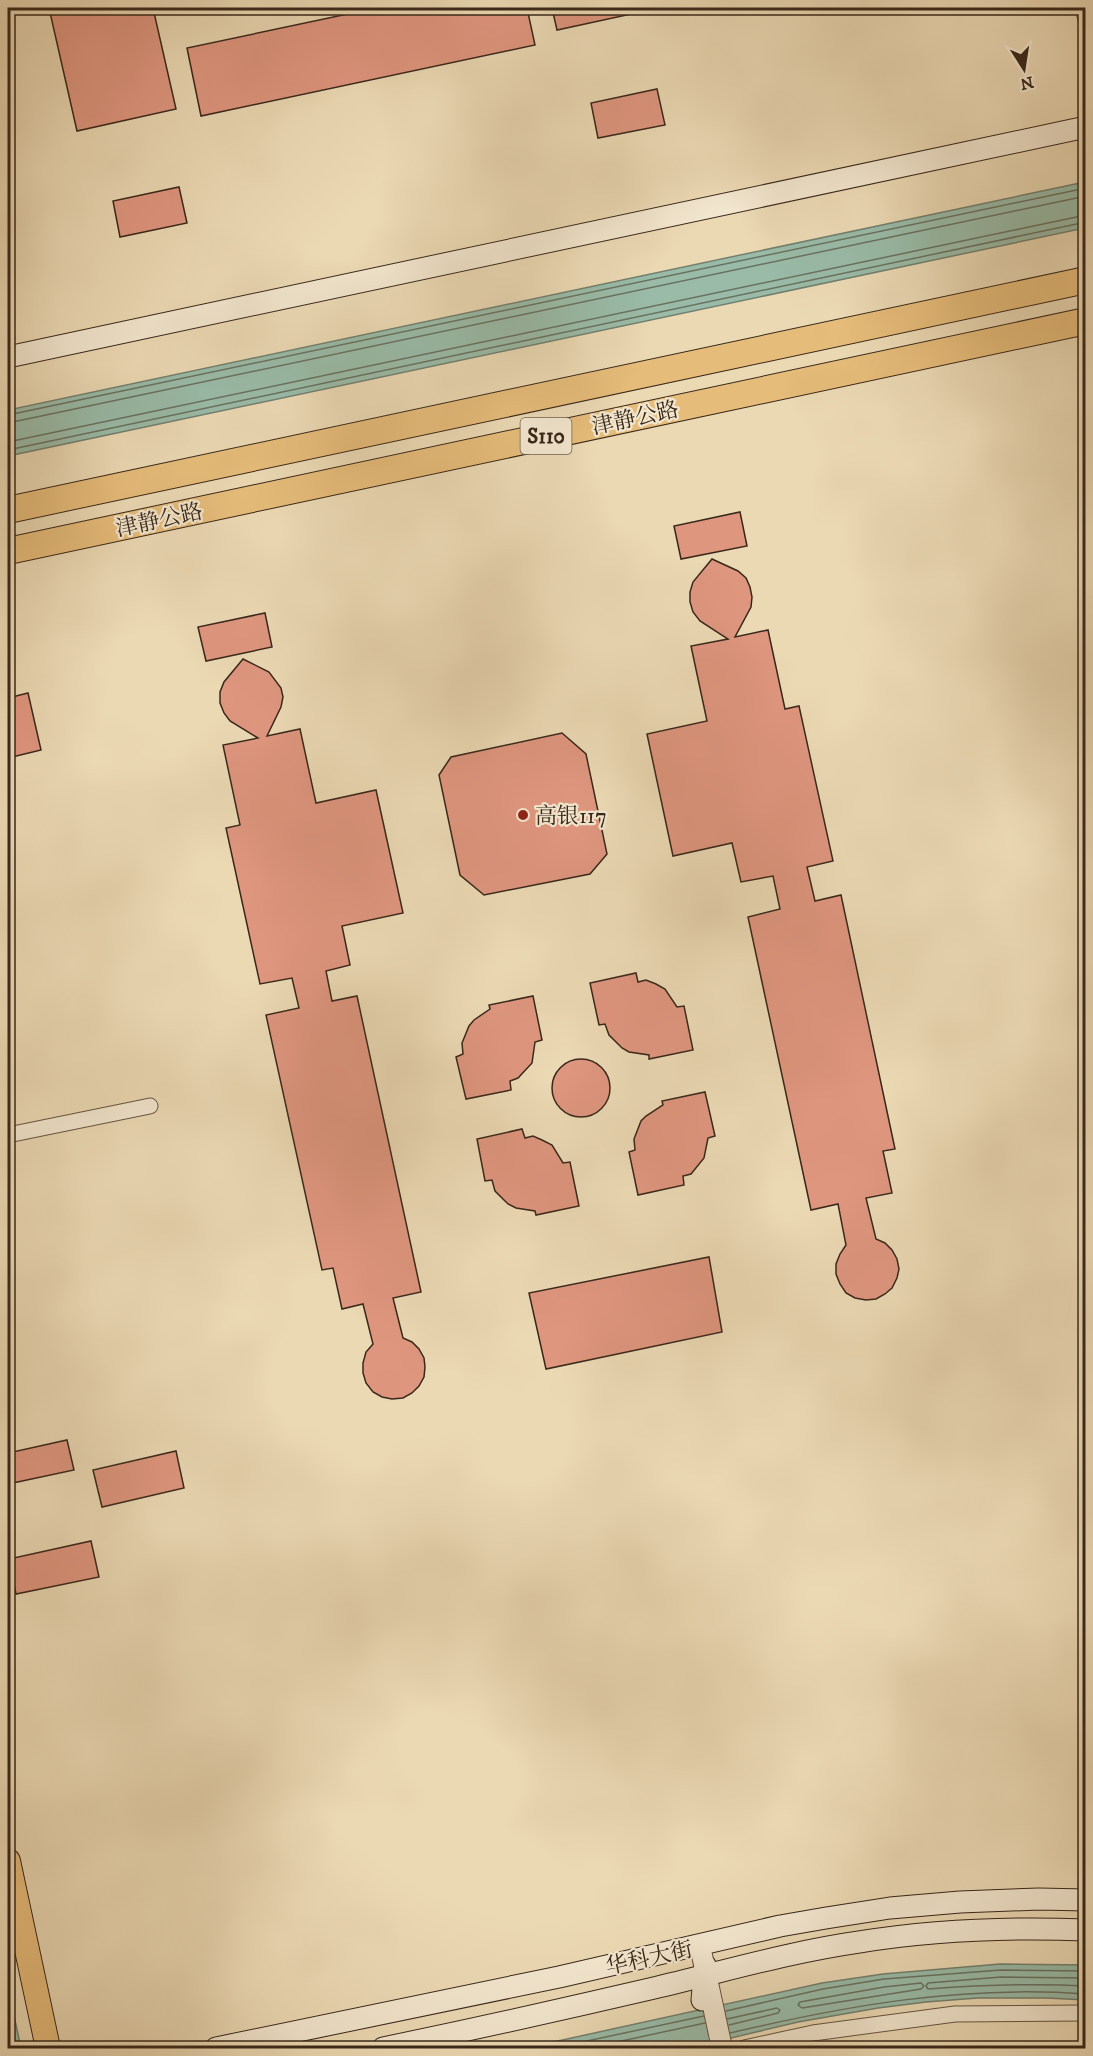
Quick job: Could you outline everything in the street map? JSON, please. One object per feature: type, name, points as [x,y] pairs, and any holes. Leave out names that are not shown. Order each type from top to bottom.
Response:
[{"type":"highway","name":"津静公路","points":[[8,510],[1086,280]]},
{"type":"highway","name":"津静公路","points":[[8,551],[1086,321]]},
{"type":"main road","points":[[8,357],[1086,127]]},
{"type":"main road","points":[[8,1861],[48,2049]]},
{"type":"main road","name":"华科大街","points":[[216,2049],[695,1947],[780,1926],[890,1908],[971,1901],[1086,1900]]},
{"type":"main road","name":"华科大街","points":[[383,2049],[804,1951],[908,1935],[1020,1929],[1086,1930]]},
{"type":"main road","points":[[707,2000],[703,1975],[707,1959],[715,1947],[737,1936]]},
{"type":"street","points":[[1083,8],[1086,20]]},
{"type":"street","points":[[8,1135],[150,1106]]},
{"type":"street","points":[[695,1947],[703,1975]]},
{"type":"street","points":[[717,2048],[707,2000],[715,1982],[735,1968]]},
{"type":"street","points":[[744,2049],[813,2033],[955,2014],[1086,2013]]},
{"type":"water","points":[[1085,182],[1085,228],[8,456],[8,410]]},
{"type":"water","points":[[1000,1964],[1085,1965],[1085,2000],[978,1998],[926,2002],[798,2022],[689,2048],[526,2048],[822,1983],[883,1974]]},
{"type":"water","points":[[8,1988],[21,2048],[8,2048]]},
{"type":"building","points":[[49,8],[153,8],[176,109],[77,131]]},
{"type":"building","points":[[376,8],[527,8],[535,45],[201,116],[187,48]]},
{"type":"building","points":[[552,8],[635,8],[636,13],[557,30]]},
{"type":"building","points":[[657,89],[665,125],[598,138],[591,103]]},
{"type":"building","points":[[179,187],[187,223],[120,237],[113,201]]},
{"type":"building","points":[[740,512],[747,546],[681,559],[674,526]]},
{"type":"building","points":[[712,559],[738,571],[746,578],[750,587],[751,607],[735,637],[768,630],[785,709],[799,706],[833,861],[807,867],[815,901],[841,895],[895,1149],[883,1151],[892,1193],[866,1198],[876,1239],[885,1243],[892,1250],[899,1269],[892,1288],[876,1299],[855,1298],[846,1293],[836,1274],[836,1264],[846,1245],[838,1204],[811,1210],[748,917],[780,909],[773,876],[741,882],[732,843],[673,856],[647,734],[707,721],[691,646],[728,639],[700,621],[693,612],[690,592],[693,582]]},
{"type":"building","points":[[265,613],[272,647],[206,661],[198,627]]},
{"type":"building","points":[[243,659],[269,672],[281,688],[283,697],[281,707],[267,736],[300,729],[316,803],[376,790],[403,913],[342,926],[350,965],[326,971],[332,1001],[357,996],[421,1292],[393,1298],[403,1338],[412,1342],[419,1349],[424,1358],[425,1367],[424,1377],[419,1386],[403,1398],[382,1397],[373,1392],[366,1383],[363,1363],[366,1352],[373,1344],[363,1304],[342,1309],[333,1268],[322,1270],[266,1015],[299,1008],[292,978],[260,984],[226,828],[240,825],[223,745],[258,738],[230,721],[220,703],[220,692],[224,682]]},
{"type":"building","points":[[28,693],[41,750],[8,758],[8,698]]},
{"type":"building","name":"高银117","points":[[562,733],[586,754],[607,854],[590,874],[484,895],[460,875],[439,775],[451,757]]},
{"type":"building","points":[[636,973],[638,982],[646,980],[656,984],[665,989],[677,1007],[684,1006],[693,1050],[649,1059],[649,1055],[629,1052],[622,1048],[609,1035],[605,1024],[599,1025],[590,983]]},
{"type":"building","points":[[533,996],[542,1040],[535,1042],[532,1063],[518,1078],[510,1081],[511,1090],[466,1099],[456,1057],[463,1054],[462,1043],[469,1026],[490,1009],[489,1005]]},
{"type":"building","points":[[575,1059],[587,1059],[602,1067],[610,1082],[610,1094],[602,1109],[587,1117],[575,1117],[560,1109],[552,1094],[552,1082],[560,1067]]},
{"type":"building","points":[[705,1092],[715,1136],[708,1138],[704,1158],[691,1174],[683,1176],[684,1185],[638,1195],[629,1152],[635,1150],[634,1139],[641,1121],[663,1105],[662,1101]]},
{"type":"building","points":[[522,1129],[525,1138],[533,1136],[552,1145],[563,1163],[570,1162],[579,1206],[536,1215],[535,1211],[516,1208],[508,1204],[495,1191],[492,1180],[485,1181],[477,1139]]},
{"type":"building","points":[[709,1257],[722,1332],[546,1369],[529,1293]]},
{"type":"building","points":[[67,1440],[74,1470],[8,1484],[8,1453]]},
{"type":"building","points":[[176,1451],[184,1488],[102,1507],[93,1470]]},
{"type":"building","points":[[91,1541],[99,1577],[16,1594],[9,1559]]},
{"type":"place","name":"高银117","points":[[523,815]]}]
